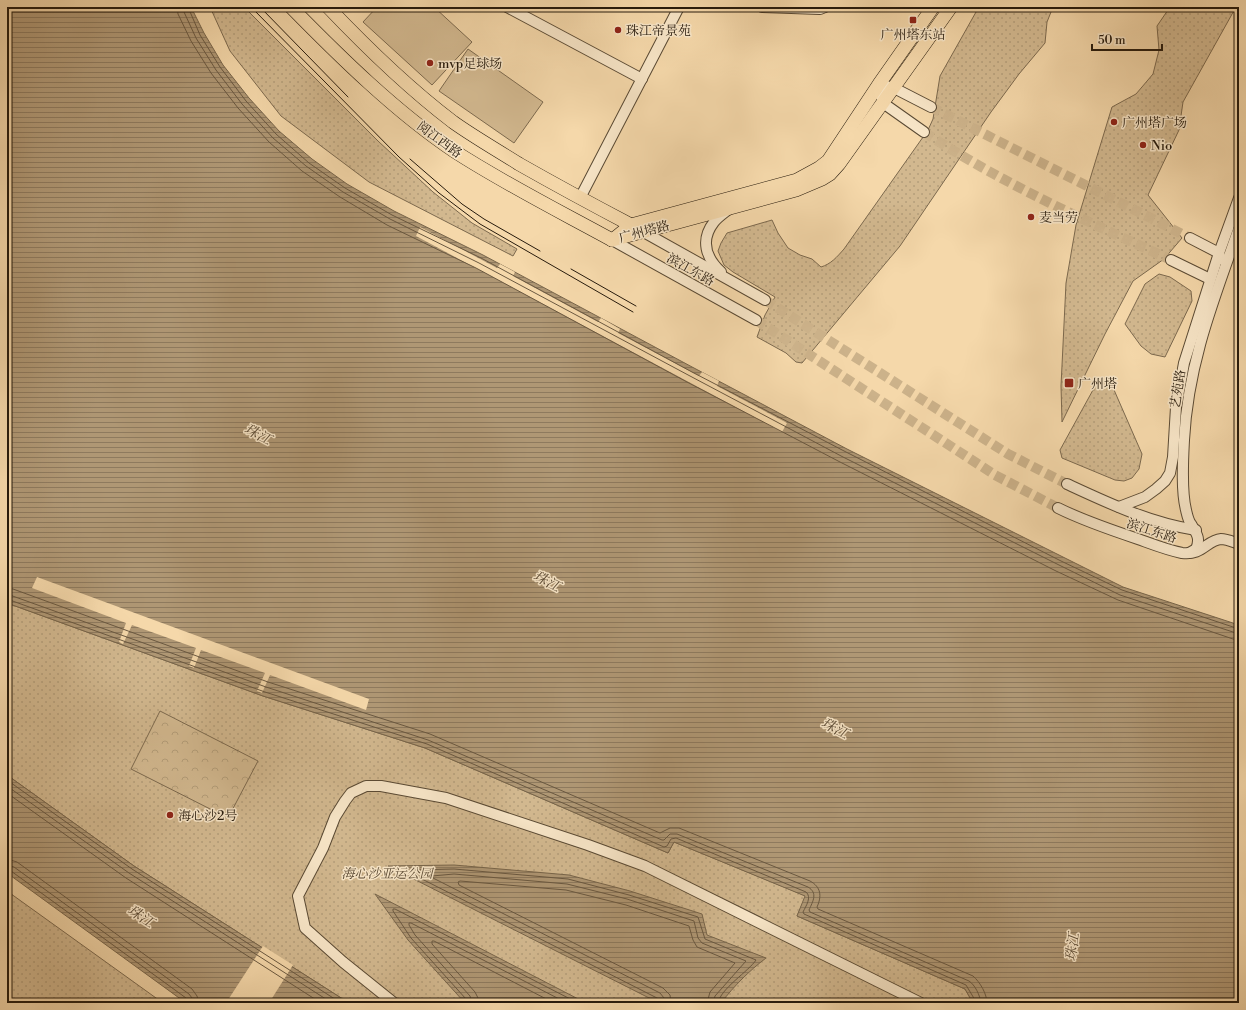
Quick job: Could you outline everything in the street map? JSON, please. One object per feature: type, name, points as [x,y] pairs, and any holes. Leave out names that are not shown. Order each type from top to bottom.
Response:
[{"type":"main road","name":"阅江西路","points":[[291,7],[320,37],[388,100],[442,142],[494,175],[612,240]]},
{"type":"main road","name":"阅江西路","points":[[328,7],[369,50],[405,83],[454,122],[485,143],[580,198],[631,225]]},
{"type":"main road","name":"广州塔路","points":[[612,240],[631,225],[797,180],[808,175],[828,161],[879,84],[933,7]]},
{"type":"main road","name":"广州塔路","points":[[612,240],[796,190],[830,174],[853,146],[950,7]]},
{"type":"street","points":[[507,7],[642,79]]},
{"type":"street","points":[[580,198],[679,7]]},
{"type":"street","points":[[762,7],[820,9],[825,7]]},
{"type":"street","points":[[924,132],[883,102],[879,84],[894,88],[931,107]]},
{"type":"street","name":"艺苑路","points":[[1119,507],[1145,497],[1165,481],[1170,473],[1173,457],[1176,407],[1186,356],[1210,279],[1239,198]]},
{"type":"street","points":[[728,279],[715,266],[708,256],[706,244],[710,229],[715,221],[730,207]]},
{"type":"street","name":"滨江东路","points":[[631,225],[764,300]]},
{"type":"street","name":"艺苑路","points":[[1196,530],[1188,518],[1184,495],[1184,448],[1191,380],[1198,348],[1239,228]]},
{"type":"street","points":[[1171,260],[1210,279],[1224,269],[1219,253],[1190,238]]},
{"type":"street","name":"滨江东路","points":[[612,240],[756,320]]},
{"type":"street","name":"滨江东路","points":[[1066,484],[1157,522],[1196,530]]},
{"type":"street","name":"滨江东路","points":[[1058,508],[1103,528],[1182,553],[1199,551],[1218,540],[1226,540],[1239,544]]},
{"type":"street","points":[[1189,553],[1193,551],[1198,543],[1198,535],[1196,530]]},
{"type":"street","points":[[394,1003],[343,962],[306,928],[298,896],[323,848],[335,818],[345,801],[351,793],[366,786],[381,786],[446,798],[588,845],[645,866],[921,1003]]},
{"type":"green space","points":[[210,7],[244,7],[378,141],[433,192],[472,223],[517,249],[513,256],[369,182],[281,116],[230,51]]},
{"type":"green space","name":"mvp足球场","points":[[377,7],[434,7],[472,42],[432,85],[363,22]]},
{"type":"green space","points":[[982,7],[1053,7],[1047,22],[1045,43],[1019,74],[991,112],[900,246],[802,363],[796,362],[786,353],[757,337],[765,315],[775,297],[724,265],[718,251],[721,243],[727,233],[772,220],[778,233],[788,248],[800,255],[812,259],[821,267],[834,260],[844,249],[928,130],[933,119],[940,76],[976,12]]},
{"type":"green space","points":[[1170,7],[1236,7],[1183,102],[1179,130],[1148,195],[1182,238],[1164,259],[1133,281],[1062,422],[1061,386],[1066,283],[1076,225],[1112,107],[1136,94],[1153,74],[1159,50],[1157,26]]},
{"type":"green space","name":"mvp足球场","points":[[468,49],[543,102],[514,143],[439,91]]},
{"type":"green space","points":[[1159,274],[1170,277],[1191,291],[1192,301],[1165,357],[1151,354],[1141,346],[1125,324],[1145,284]]},
{"type":"green space","points":[[1099,379],[1111,383],[1142,454],[1139,469],[1132,478],[1124,481],[1115,480],[1062,458],[1060,450]]},
{"type":"green space","name":"海心沙亚运公园","points":[[7,603],[263,696],[425,748],[668,853],[674,842],[806,896],[797,916],[965,989],[973,1003],[349,1003],[134,866],[7,775]]},
{"type":"green space","points":[[160,711],[258,761],[228,818],[131,769]]},
{"type":"green space","points":[[7,891],[163,1003],[10,1003],[7,1001]]},
{"type":"water","name":"珠江","points":[[7,7],[191,7],[223,65],[249,98],[279,131],[312,159],[347,184],[394,211],[483,255],[847,449],[1123,587],[1239,625],[1239,1003],[973,1003],[965,989],[797,916],[805,896],[674,842],[668,853],[425,748],[263,696],[7,603]]},
{"type":"water","name":"珠江","points":[[7,775],[134,866],[349,1003],[186,1003],[7,873]]},
{"type":"water","points":[[454,865],[569,875],[630,891],[702,914],[707,935],[766,958],[742,979],[721,1003],[659,1003],[388,866]]},
{"type":"water","points":[[375,894],[586,1003],[465,1003],[408,940]]},
{"type":"pier","points":[[420,227],[497,268],[500,264],[515,272],[513,276],[598,322],[601,318],[620,329],[618,333],[699,376],[702,372],[719,381],[717,386],[787,423],[782,432],[416,236]]},
{"type":"pier","points":[[37,577],[369,699],[366,710],[270,675],[262,693],[257,691],[265,673],[201,650],[194,668],[189,666],[196,648],[132,625],[123,644],[119,642],[126,623],[32,588]]},
{"type":"pier","points":[[263,946],[293,965],[269,1003],[226,1003]]},
{"type":"tunnel","points":[[931,107],[1190,238]]},
{"type":"tunnel","points":[[924,132],[953,151],[1014,185],[1076,216],[1171,260]]},
{"type":"tunnel","points":[[765,300],[1008,454],[1067,484]]},
{"type":"tunnel","points":[[756,320],[995,475],[1058,508]]},
{"type":"tram line","points":[[251,7],[399,157],[439,193],[480,224],[633,312]]},
{"type":"tram line","points":[[260,7],[348,97]]},
{"type":"tram line","points":[[410,159],[462,204],[484,219],[540,251]]},
{"type":"tram line","points":[[571,269],[636,306]]},
{"type":"place","name":"广州塔东站","points":[[913,20]]},
{"type":"place","name":"珠江帝景苑","points":[[618,30]]},
{"type":"place","name":"mvp足球场","points":[[430,63]]},
{"type":"place","name":"广州塔广场","points":[[1114,122]]},
{"type":"place","name":"Nio","points":[[1143,145]]},
{"type":"place","name":"麦当劳","points":[[1031,217]]},
{"type":"place","name":"广州塔","points":[[1069,383]]},
{"type":"place","name":"海心沙2号","points":[[170,815]]}]
